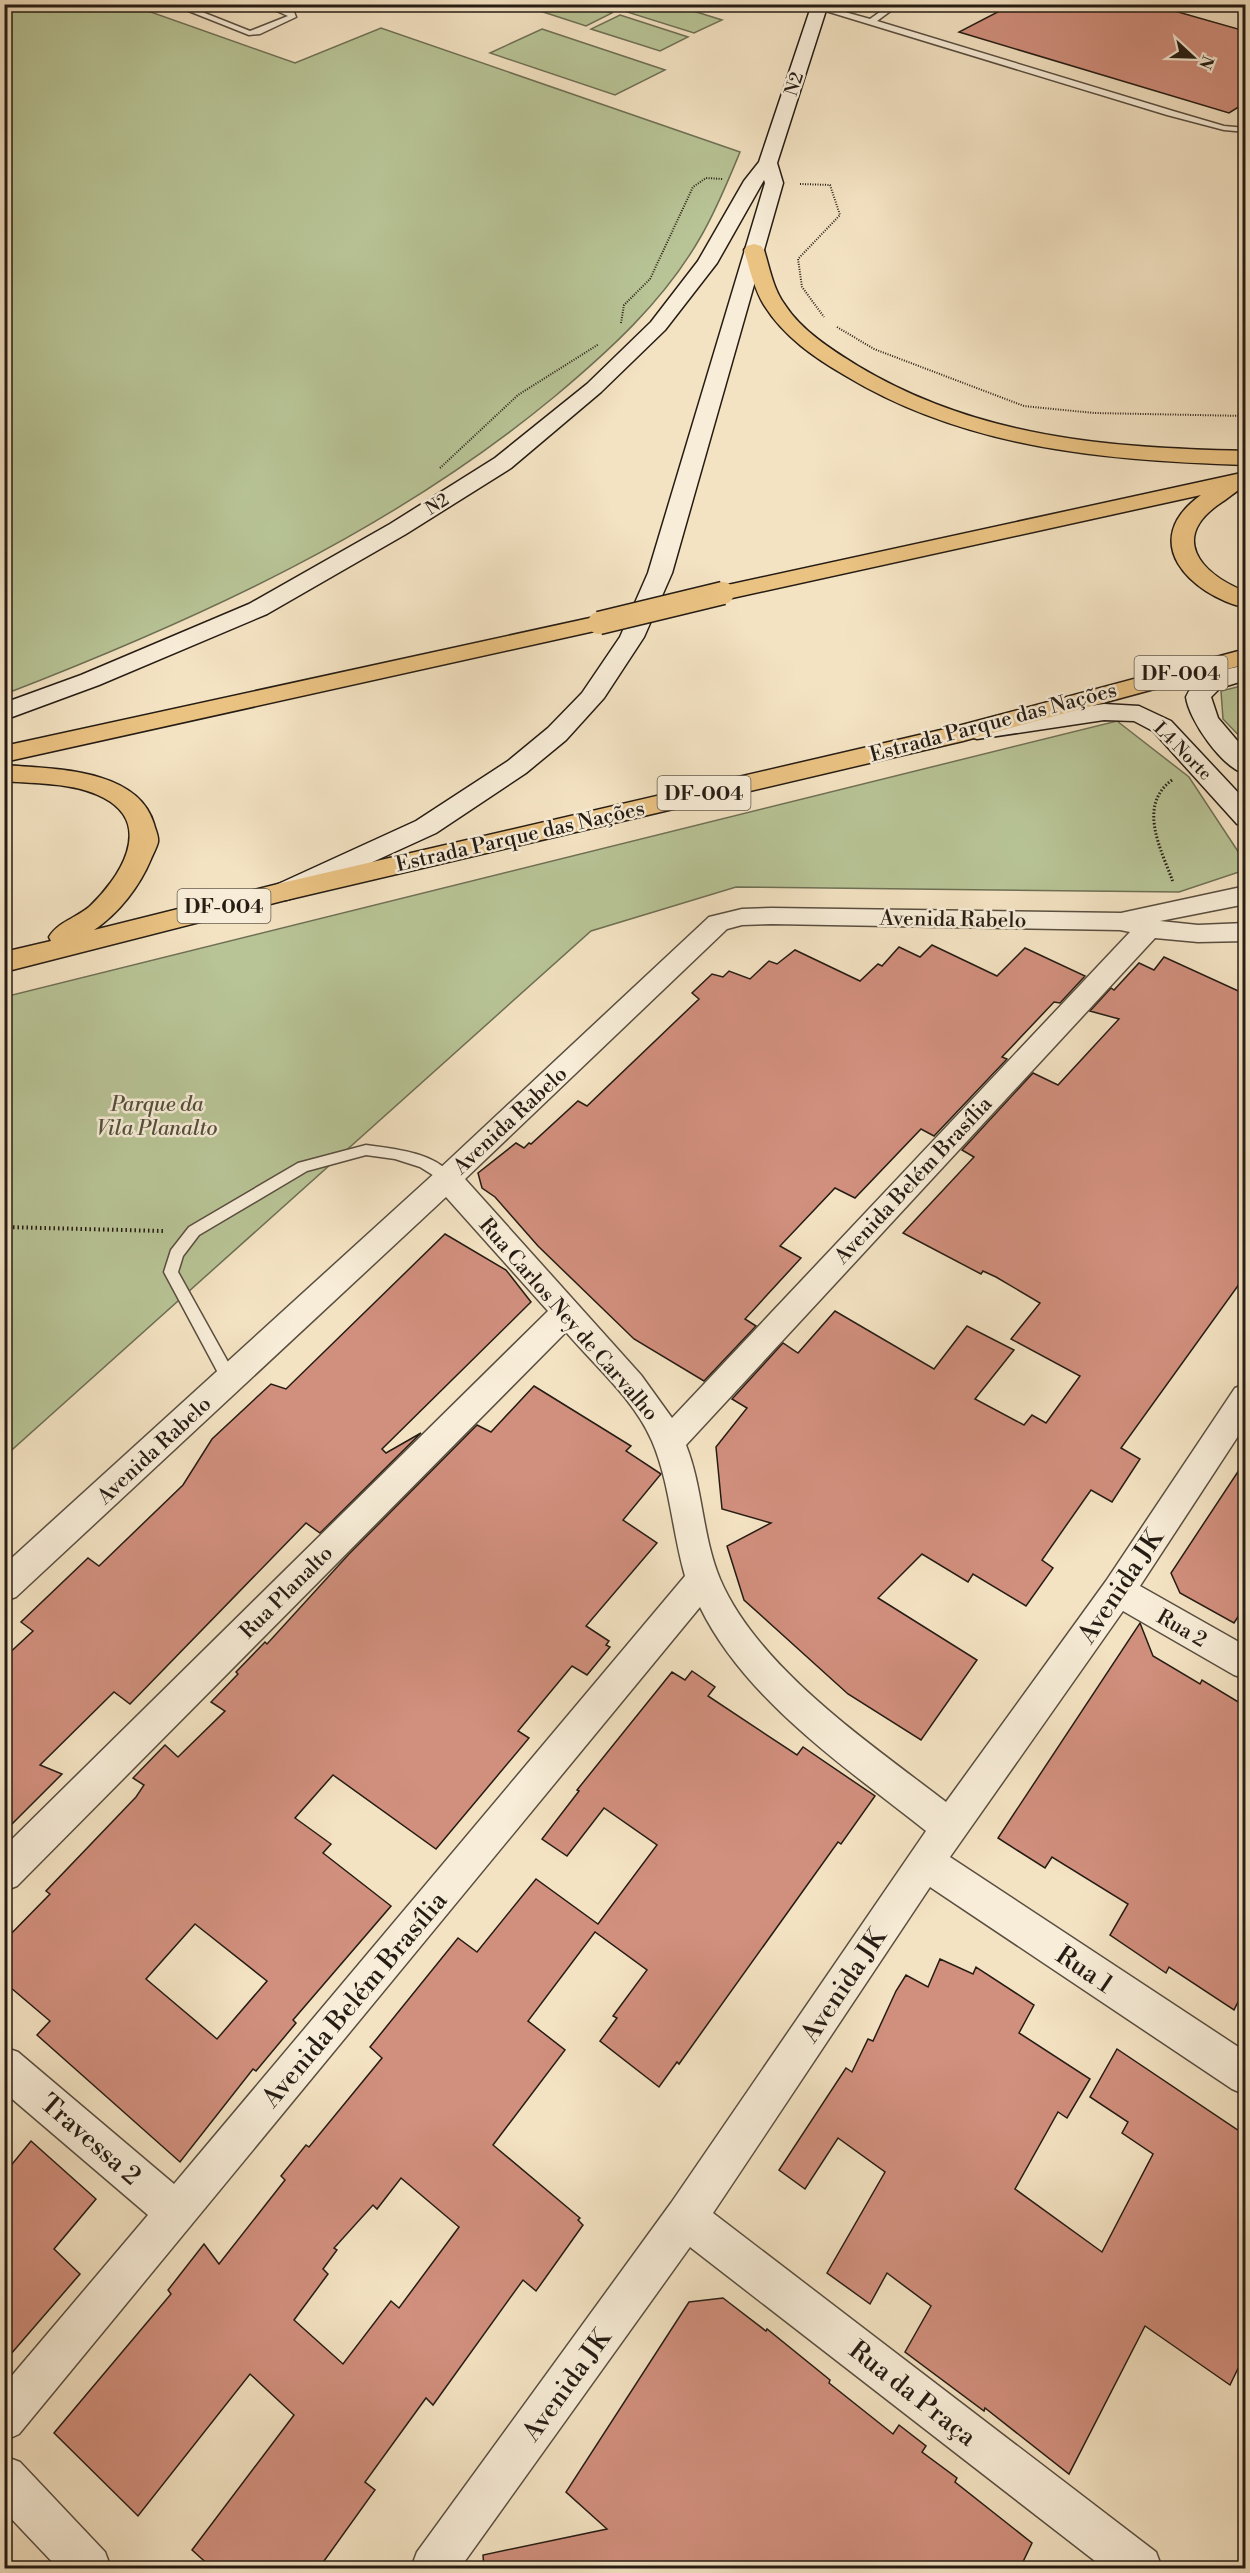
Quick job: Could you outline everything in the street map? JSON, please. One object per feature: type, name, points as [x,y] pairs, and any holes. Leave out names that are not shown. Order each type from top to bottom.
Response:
[{"type":"highway","points":[[754,250],[768,295],[790,326],[864,382],[888,394],[956,420],[1061,446],[1159,456],[1244,472]]},
{"type":"highway","points":[[4,754],[598,623],[1244,472]]},
{"type":"highway","points":[[1244,472],[1196,512],[1182,536],[1182,547],[1186,560],[1198,574],[1215,587],[1245,601]]},
{"type":"highway","name":"Estrada Parque das Nações","points":[[4,962],[44,950],[286,891],[963,733],[1245,656]]},
{"type":"highway","points":[[4,773],[67,779],[114,792],[137,811],[145,840],[131,875],[98,914],[44,950]]},
{"type":"main road","name":"N2","points":[[286,891],[426,826],[517,767],[557,734],[591,698],[632,637],[660,573],[754,250],[765,176],[819,5]]},
{"type":"main road","name":"N2","points":[[4,712],[90,680],[258,609],[398,529],[502,463],[594,388],[658,326],[707,263],[765,176]]},
{"type":"main road","name":"L4 Norte","points":[[1245,672],[1206,686],[1199,693],[1198,699],[1206,720],[1245,766]]},
{"type":"main road","name":"L4 Norte","points":[[963,733],[1104,712],[1130,713],[1145,717],[1162,726],[1245,818]]},
{"type":"street","points":[[1137,922],[1185,907],[1236,898],[1245,894]]},
{"type":"street","name":"Avenida Rabelo","points":[[4,1587],[447,1179],[718,923],[742,917],[772,916],[1137,922]]},
{"type":"street","points":[[1137,922],[1186,934],[1245,932]]},
{"type":"street","name":"Avenida Belém Brasília","points":[[669,1442],[1137,922]]},
{"type":"street","name":"Rua Carlos Ney de Carvalho","points":[[447,1179],[567,1311],[656,1418],[669,1442],[703,1579],[734,1635],[808,1714],[950,1827]]},
{"type":"street","name":"Rua Planalto","points":[[4,1873],[567,1311]]},
{"type":"street","name":"Avenida JK","points":[[434,2568],[686,2218],[925,1862],[1118,1592],[1245,1397]]},
{"type":"street","name":"Avenida Belém Brasília","points":[[4,2419],[703,1579]]},
{"type":"street","name":"Rua 2","points":[[1118,1592],[1245,1664]]},
{"type":"street","name":"Rua 1","points":[[925,1862],[1245,2075]]},
{"type":"street","name":"Travessa 2","points":[[4,2066],[177,2213]]},
{"type":"street","name":"Rua da Praça","points":[[686,2218],[1140,2568]]},
{"type":"street","points":[[4,2478],[89,2568]]},
{"type":"lane","points":[[174,4],[249,33],[257,32],[292,17],[291,14],[264,4]]},
{"type":"lane","points":[[871,22],[897,4]]},
{"type":"lane","points":[[819,5],[1209,125],[1245,130]]},
{"type":"lane","points":[[230,1380],[171,1272],[176,1254],[194,1231],[303,1167],[366,1150],[394,1154],[425,1163],[447,1179]]},
{"type":"path","points":[[620,330],[624,305],[650,279],[693,186],[706,178],[765,176],[830,185],[840,215],[798,259],[802,287],[826,320]]},
{"type":"path","points":[[835,326],[874,349],[1024,406],[1095,413],[1245,416]]},
{"type":"path","points":[[434,473],[518,395],[602,342]]},
{"type":"path","points":[[1185,907],[1172,880],[1158,836],[1152,807],[1162,787],[1195,762]]},
{"type":"path","points":[[4,1227],[194,1231]]},
{"type":"green space","points":[[5,4],[131,5],[295,63],[381,28],[740,152],[717,207],[686,261],[670,283],[634,324],[575,380],[492,445],[427,489],[292,568],[150,635],[5,694]]},
{"type":"green space","points":[[539,4],[584,5],[612,13],[586,26],[531,8]]},
{"type":"green space","points":[[643,5],[674,5],[722,20],[694,33],[627,12]]},
{"type":"green space","points":[[620,15],[688,37],[660,51],[591,29]]},
{"type":"green space","points":[[542,29],[665,70],[615,95],[490,53]]},
{"type":"green space","points":[[1246,685],[1245,742],[1223,719],[1221,691]]},
{"type":"green space","name":"Parque da Vila Planalto","points":[[1117,721],[1189,777],[1245,862],[1245,870],[1179,892],[736,887],[591,931],[5,1456],[4,997]]},
{"type":"building","points":[[1013,4],[1150,4],[1245,31],[1245,103],[1229,113],[959,32]]},
{"type":"building","points":[[932,945],[997,976],[1025,948],[1085,976],[1060,1003],[1054,1002],[1002,1057],[1007,1059],[934,1136],[921,1129],[855,1198],[835,1188],[780,1246],[801,1258],[745,1319],[756,1326],[704,1381],[634,1339],[538,1246],[495,1197],[482,1188],[478,1173],[516,1143],[524,1148],[529,1143],[531,1144],[578,1101],[587,1106],[699,999],[692,993],[712,974],[723,977],[729,971],[750,979],[769,961],[777,964],[795,950],[860,981],[878,964],[882,966],[899,947],[920,957]]},
{"type":"building","points":[[1164,957],[1245,994],[1245,1276],[1121,1448],[1140,1459],[1112,1502],[1091,1490],[1042,1560],[1053,1568],[1026,1606],[973,1574],[968,1582],[922,1554],[878,1598],[977,1660],[921,1740],[848,1694],[744,1600],[727,1546],[771,1523],[722,1509],[716,1447],[747,1408],[732,1399],[783,1343],[798,1353],[835,1311],[934,1369],[967,1326],[1014,1350],[975,1399],[1024,1425],[1032,1415],[1046,1423],[1080,1376],[1011,1339],[1040,1303],[996,1277],[983,1271],[981,1274],[903,1233],[974,1157],[962,1150],[1033,1073],[1058,1085],[1119,1019],[1090,1011],[1111,988],[1114,990],[1139,963],[1154,970]]},
{"type":"building","points":[[445,1234],[506,1270],[531,1302],[382,1449],[386,1453],[421,1433],[320,1533],[306,1523],[130,1704],[114,1692],[40,1765],[62,1774],[4,1832],[4,1658],[33,1631],[21,1622],[88,1558],[99,1566],[183,1485],[212,1439],[271,1384],[286,1389]]},
{"type":"building","points":[[534,1386],[631,1446],[626,1451],[661,1474],[623,1520],[657,1543],[586,1626],[609,1641],[606,1645],[610,1647],[587,1675],[572,1666],[518,1731],[529,1738],[436,1849],[333,1775],[295,1818],[331,1844],[323,1853],[391,1906],[293,2020],[296,2023],[256,2071],[253,2069],[180,2162],[37,2035],[50,2021],[4,1982],[4,1941],[50,1894],[46,1891],[136,1797],[144,1785],[133,1778],[165,1745],[178,1757],[225,1711],[211,1702],[238,1674],[236,1672],[265,1642],[267,1644],[349,1554],[477,1425],[491,1432]],"holes":[[[195,1924],[267,1981],[217,2039],[146,1979]]]},
{"type":"building","points":[[1245,1461],[1245,1606],[1234,1623],[1180,1593],[1171,1573]]},
{"type":"building","points":[[1140,1623],[1153,1656],[1200,1684],[1202,1680],[1245,1706],[1245,1988],[1234,2010],[1169,1967],[1166,1973],[1110,1935],[1128,1904],[1052,1857],[1045,1868],[998,1838]]},
{"type":"building","points":[[692,1671],[715,1687],[708,1696],[797,1755],[803,1747],[875,1796],[841,1844],[838,1842],[679,2064],[677,2062],[659,2087],[600,2041],[617,2018],[613,2016],[647,1970],[595,1932],[528,2021],[565,2050],[493,2145],[580,2218],[578,2220],[583,2225],[536,2291],[523,2280],[433,2405],[426,2398],[365,2482],[375,2490],[319,2568],[212,2568],[192,2550],[294,2415],[250,2374],[138,2516],[54,2433],[171,2294],[168,2290],[204,2244],[219,2264],[285,2180],[281,2176],[306,2145],[309,2147],[382,2058],[370,2047],[458,1938],[477,1952],[536,1879],[598,1924],[657,1845],[604,1808],[567,1856],[542,1839],[579,1791],[577,1790],[672,1672],[685,1680]],"holes":[[[401,2178],[459,2227],[399,2308],[391,2301],[343,2364],[294,2320],[328,2274],[323,2269],[337,2250],[334,2248],[373,2205],[377,2209]]]},
{"type":"building","points":[[940,1959],[973,1974],[976,1967],[1034,2005],[1019,2033],[1090,2079],[1067,2118],[1058,2112],[1015,2189],[1102,2252],[1153,2154],[1122,2133],[1128,2122],[1090,2097],[1117,2049],[1245,2135],[1245,2354],[1230,2385],[1145,2326],[1069,2474],[985,2408],[984,2411],[905,2352],[931,2306],[887,2273],[870,2304],[827,2273],[885,2172],[838,2138],[805,2189],[779,2170],[846,2068],[852,2072],[868,2039],[873,2041],[906,1975],[928,1987]]},
{"type":"building","points":[[31,2141],[96,2199],[54,2249],[80,2274],[4,2362],[4,2174]]},
{"type":"building","points":[[723,2298],[766,2331],[767,2329],[893,2434],[899,2425],[926,2446],[922,2452],[957,2478],[955,2482],[1032,2543],[1020,2568],[484,2568],[483,2555],[607,2529],[566,2492],[689,2302]]}]
